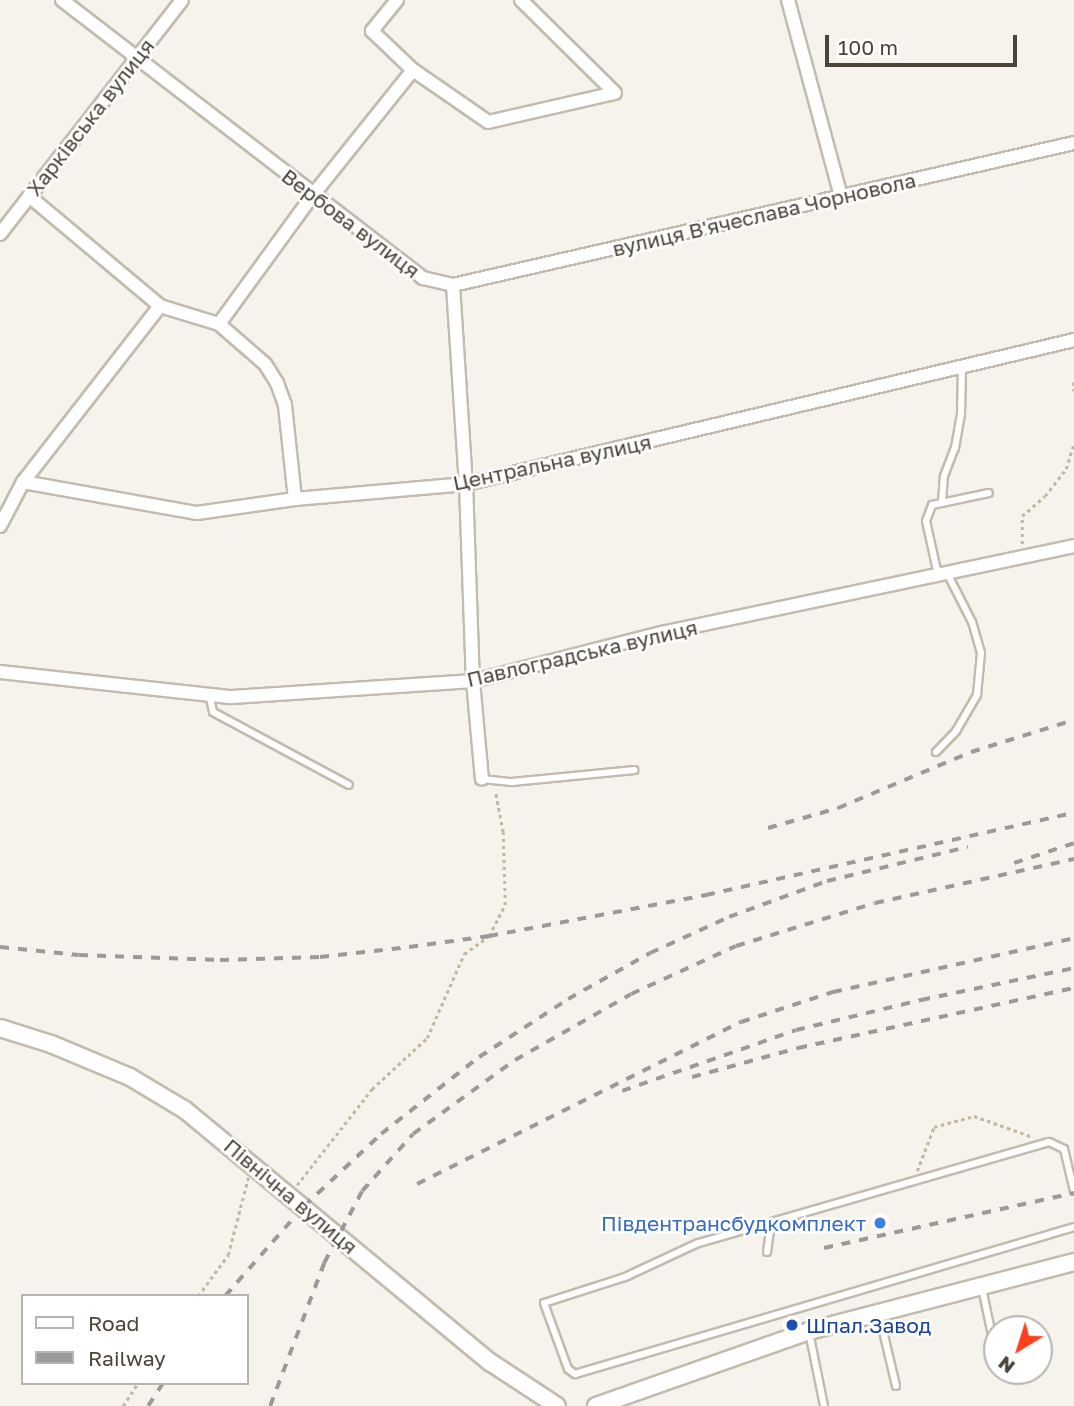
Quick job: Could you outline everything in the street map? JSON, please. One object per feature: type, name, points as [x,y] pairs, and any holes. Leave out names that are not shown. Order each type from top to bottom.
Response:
[{"type":"street","name":"Вербова вулиця","points":[[62,0],[312,196],[422,278],[453,285]]},
{"type":"street","name":"Харківська вулиця","points":[[0,234],[181,0]]},
{"type":"street","points":[[397,0],[372,31],[413,70],[488,122],[615,93],[537,5],[521,0]]},
{"type":"street","points":[[791,0],[841,197]]},
{"type":"street","points":[[219,324],[312,196],[413,70]]},
{"type":"street","name":"вулиця В'ячеслава Чорновола","points":[[453,285],[1074,143]]},
{"type":"street","points":[[29,196],[160,306],[219,324],[265,364],[277,383],[285,405],[295,499]]},
{"type":"street","points":[[453,285],[466,484],[473,681],[487,780]]},
{"type":"street","points":[[0,526],[23,482],[160,306]]},
{"type":"street","name":"Центральна вулиця","points":[[23,482],[197,513],[295,499],[466,484],[1074,340]]},
{"type":"street","name":"Павлоградська вулиця","points":[[0,672],[232,697],[473,681],[662,633],[1074,546]]},
{"type":"street","name":"Північна вулиця","points":[[0,1028],[51,1044],[130,1077],[185,1110],[251,1161],[490,1362],[555,1406]]},
{"type":"street","points":[[596,1406],[809,1331],[1074,1262]]},
{"type":"lane","points":[[942,503],[944,476],[955,448],[961,415],[962,366]]},
{"type":"lane","points":[[936,752],[956,731],[976,695],[981,653],[972,622],[943,574],[926,521],[932,505],[989,494]]},
{"type":"lane","points":[[209,694],[213,712],[349,785]]},
{"type":"lane","points":[[487,780],[512,782],[634,770]]},
{"type":"lane","points":[[1074,1191],[1064,1149],[1049,1142],[698,1243],[625,1277],[544,1303],[568,1369],[575,1374],[1074,1227]]},
{"type":"lane","points":[[767,1252],[771,1223]]},
{"type":"lane","points":[[981,1286],[987,1315]]},
{"type":"lane","points":[[878,1312],[896,1386]]},
{"type":"lane","points":[[809,1331],[824,1406]]},
{"type":"path","points":[[1074,382],[1074,391]]},
{"type":"path","points":[[1021,557],[1022,516],[1045,496],[1066,469],[1074,443]]},
{"type":"path","points":[[290,1194],[372,1089],[427,1038],[464,954],[489,936],[505,905],[503,832],[487,780]]},
{"type":"path","points":[[912,1182],[934,1127],[974,1116],[1049,1142]]},
{"type":"path","points":[[199,1294],[228,1255],[251,1161]]},
{"type":"path","points":[[123,1406],[137,1385]]},
{"type":"railway","points":[[768,828],[838,808],[971,752],[1074,720]]},
{"type":"railway","points":[[0,947],[79,955],[220,960],[320,957],[409,947],[489,936],[706,895],[1074,813]]},
{"type":"railway","points":[[1014,863],[1074,843]]},
{"type":"railway","points":[[227,1294],[304,1206],[381,1134],[479,1057],[568,999],[650,953],[729,917],[827,881],[968,847]]},
{"type":"railway","points":[[270,1406],[324,1263],[362,1191],[413,1134],[515,1060],[631,994],[736,946],[875,903],[1074,859]]},
{"type":"railway","points":[[417,1184],[741,1022],[833,992],[1074,938]]},
{"type":"railway","points":[[622,1091],[796,1030],[1074,968]]},
{"type":"railway","points":[[692,1077],[798,1048],[1074,988]]},
{"type":"railway","points":[[824,1248],[1074,1193]]},
{"type":"railway","points":[[148,1406],[162,1385]]},
{"type":"place","name":"Південтрансбудкомплект","points":[[880,1223]]},
{"type":"place","name":"Шпал.Завод","points":[[792,1325]]}]
